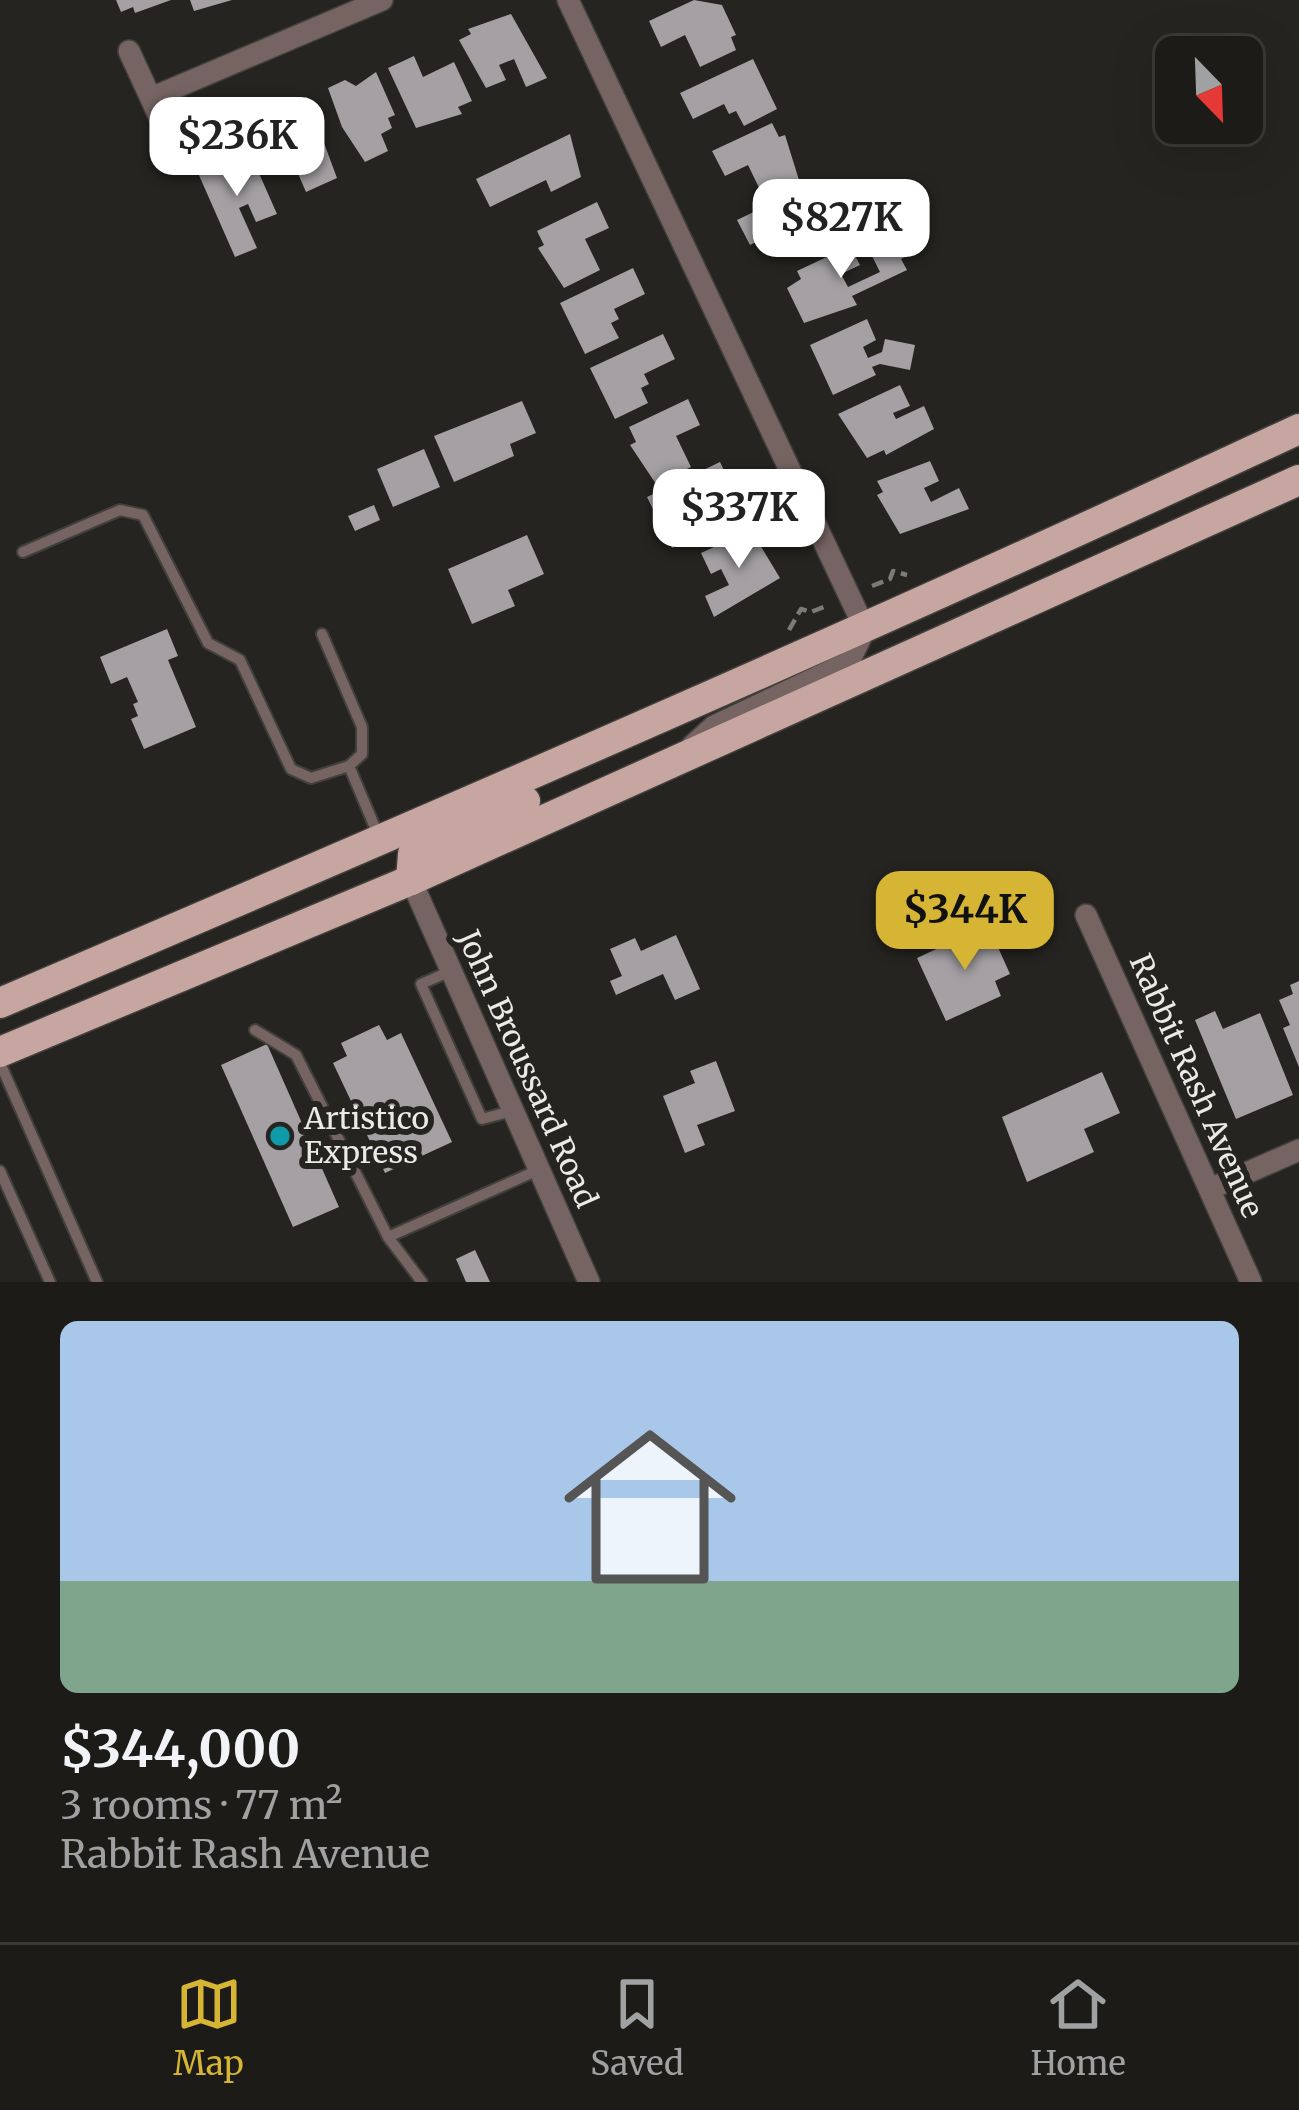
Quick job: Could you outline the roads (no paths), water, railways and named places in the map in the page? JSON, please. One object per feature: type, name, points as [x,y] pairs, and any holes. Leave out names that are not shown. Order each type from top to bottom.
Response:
[{"type":"main road","points":[[0,1003],[570,761],[1299,429]]},
{"type":"main road","points":[[0,1052],[412,880],[1299,480]]},
{"type":"main road","points":[[412,880],[413,854],[535,796],[570,761]]},
{"type":"street","points":[[151,98],[382,0]]},
{"type":"street","points":[[568,0],[865,629],[849,662],[714,726],[670,766]]},
{"type":"street","points":[[129,51],[171,142]]},
{"type":"street","name":"John Broussard Road","points":[[412,880],[590,1282]]},
{"type":"street","name":"Rabbit Rash Avenue","points":[[1086,916],[1251,1282]]},
{"type":"street","points":[[1210,1189],[1299,1150]]},
{"type":"lane","points":[[23,552],[120,510],[143,514],[208,643],[240,660],[290,769],[311,778],[349,766],[362,754],[362,727],[322,634]]},
{"type":"lane","points":[[349,766],[381,840]]},
{"type":"lane","points":[[451,971],[421,984],[482,1119],[512,1111]]},
{"type":"lane","points":[[442,1030],[471,1017]]},
{"type":"lane","points":[[255,1030],[296,1055],[388,1237],[422,1282]]},
{"type":"lane","points":[[0,1063],[97,1282]]},
{"type":"lane","points":[[464,1077],[492,1065]]},
{"type":"lane","points":[[388,1237],[539,1170]]},
{"type":"lane","points":[[0,1171],[50,1282]]},
{"type":"place","name":"Artistico Express","points":[[280,1136]]}]
